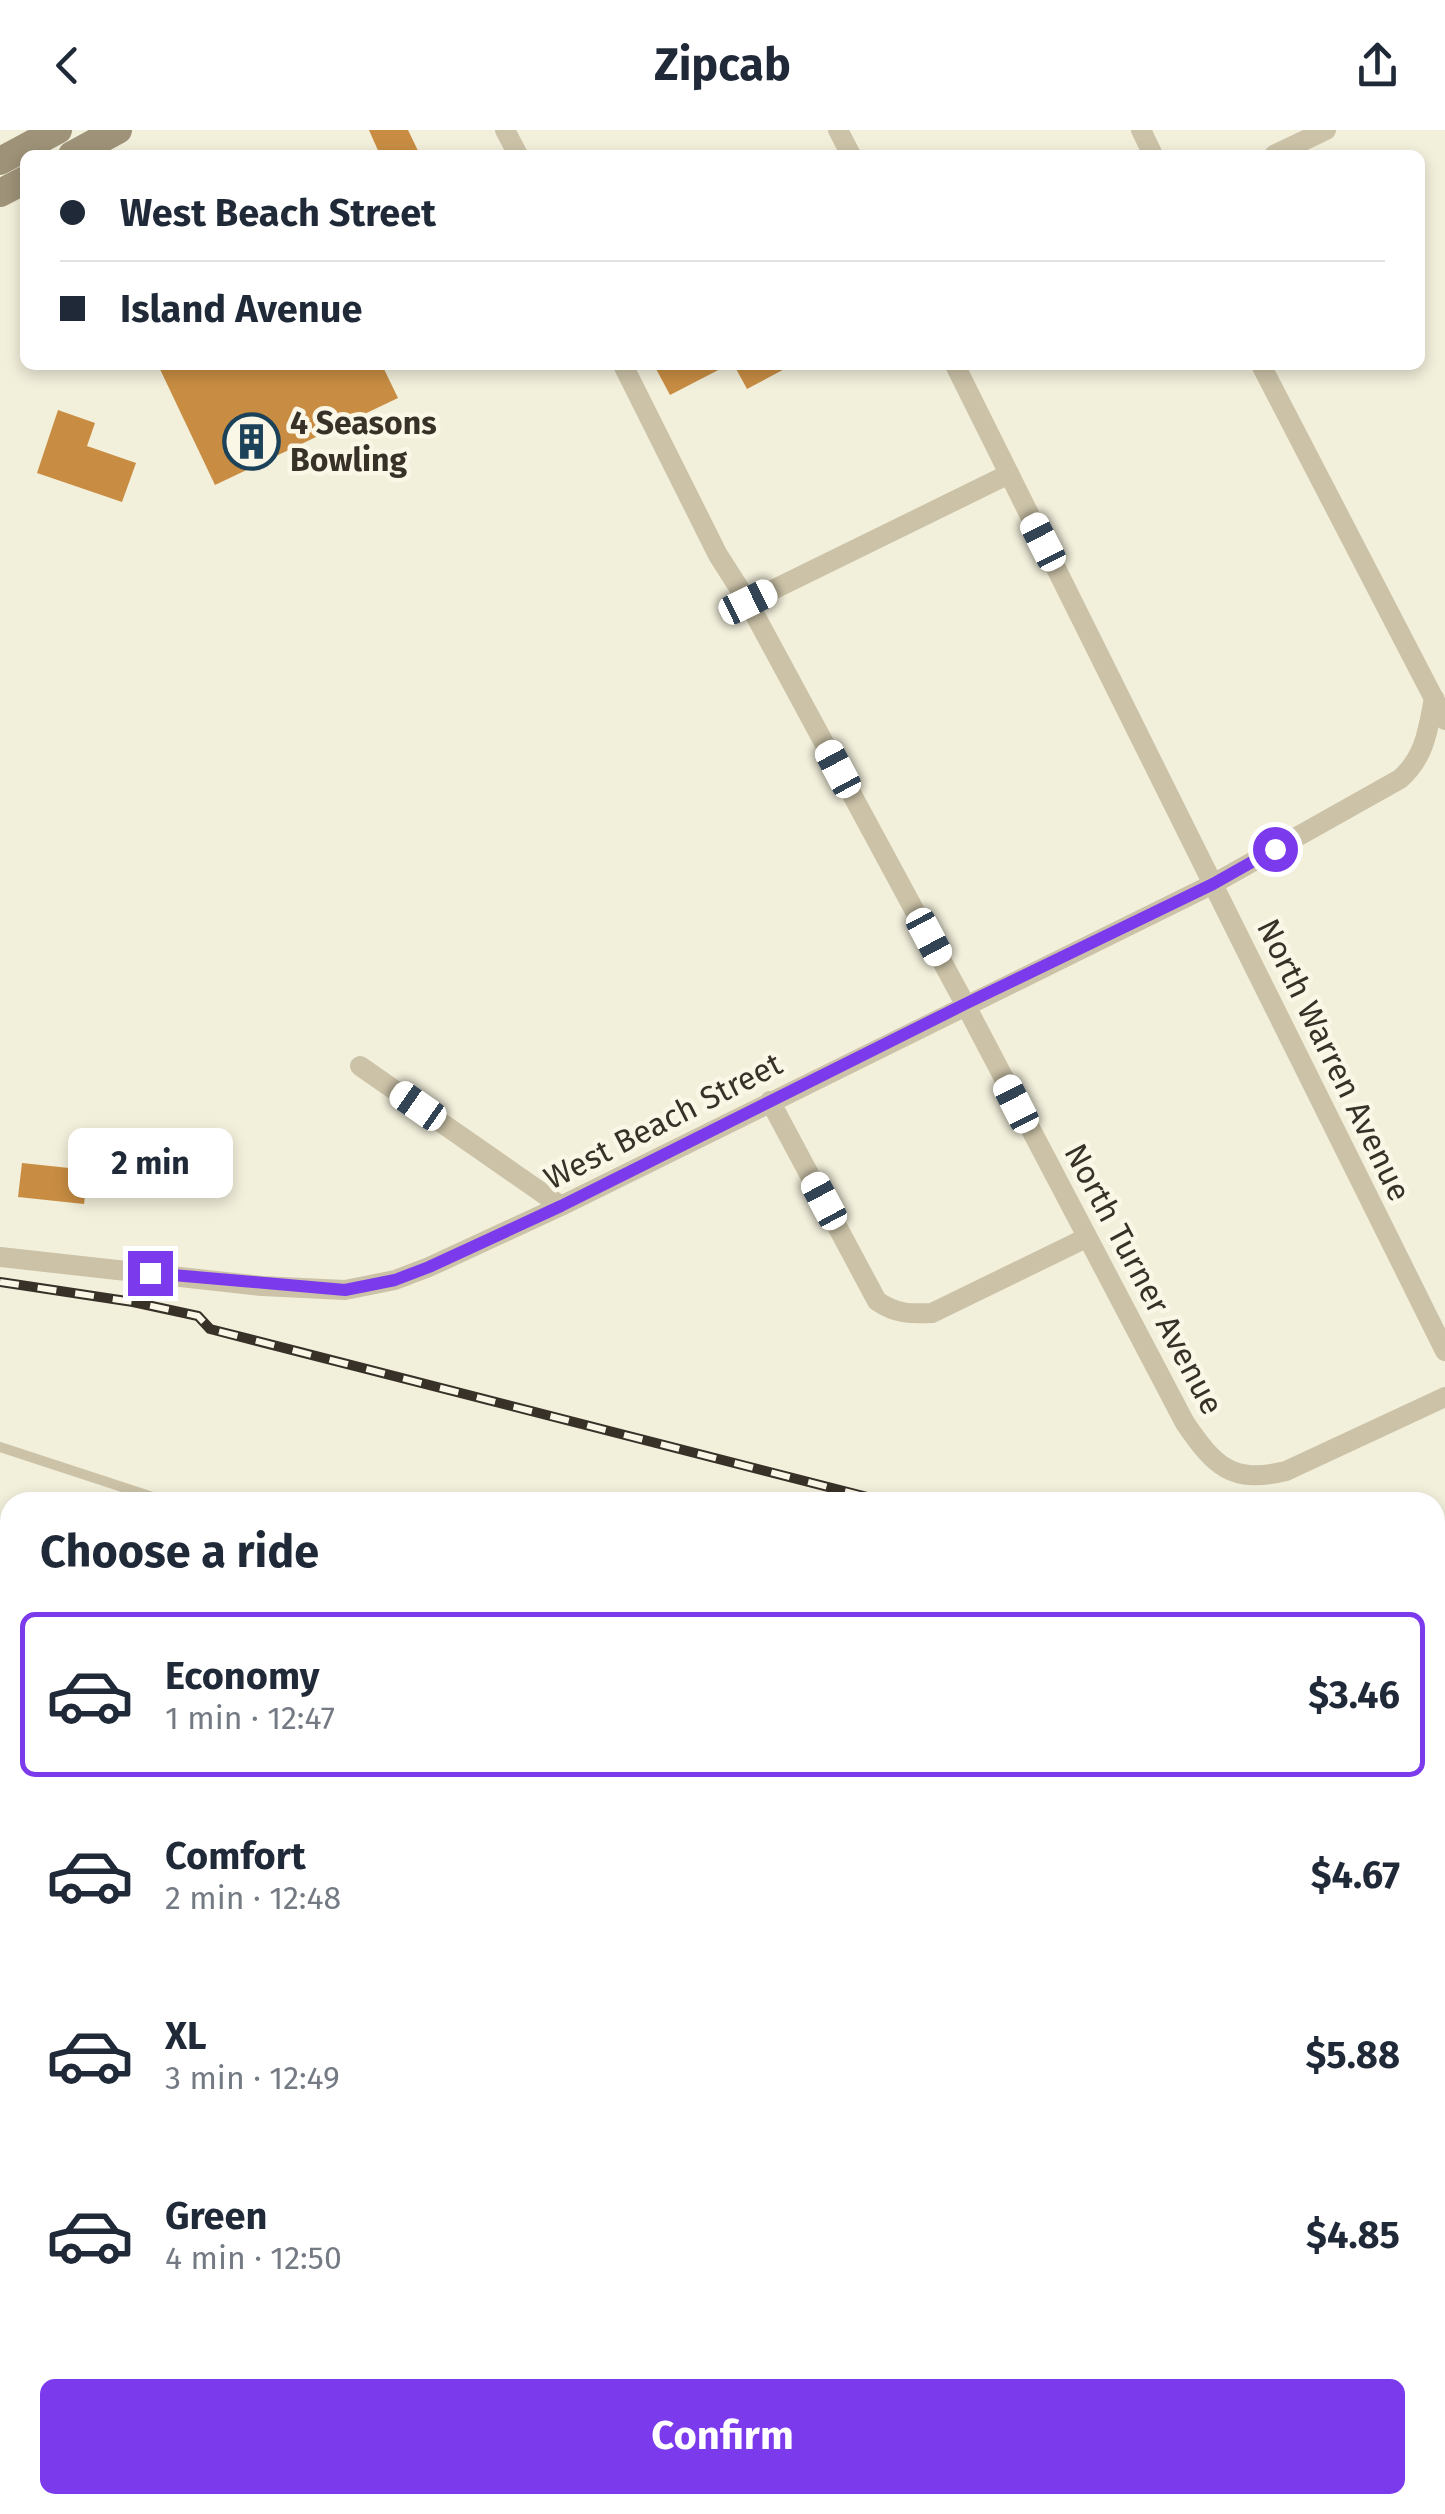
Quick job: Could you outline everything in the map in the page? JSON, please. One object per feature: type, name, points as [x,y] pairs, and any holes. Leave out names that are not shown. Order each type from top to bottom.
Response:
[{"type":"main road","points":[[21,150],[58,130]]},
{"type":"main road","points":[[81,150],[118,130]]},
{"type":"street","points":[[1284,150],[1326,130]]},
{"type":"street","name":"North Turner Avenue","points":[[626,370],[718,555],[748,602],[1185,1424],[1204,1451],[1219,1466],[1237,1474],[1260,1477],[1286,1470],[1445,1397]]},
{"type":"street","name":"North Warren Avenue","points":[[957,370],[1445,1351]]},
{"type":"street","points":[[1264,370],[1445,720]]},
{"type":"street","points":[[748,602],[1009,474]]},
{"type":"street","name":"West Beach Street","points":[[0,1257],[262,1286],[345,1290],[395,1280],[429,1267],[561,1206],[1213,884],[1400,779],[1415,765],[1425,743],[1434,698]]},
{"type":"street","points":[[360,1066],[561,1206]]},
{"type":"street","points":[[770,1101],[877,1300],[892,1311],[932,1313],[1086,1238]]},
{"type":"lane","points":[[0,1447],[137,1492]]},
{"type":"building","points":[[369,130],[408,130],[418,150],[378,150]]},
{"type":"building","name":"4 Seasons Bowling","points":[[160,370],[384,370],[398,398],[215,485]]},
{"type":"building","points":[[657,370],[718,370],[670,395]]},
{"type":"building","points":[[737,370],[783,370],[747,389]]},
{"type":"building","points":[[58,410],[95,423],[87,446],[136,463],[122,502],[37,473]]},
{"type":"building","points":[[22,1163],[88,1170],[84,1204],[18,1197]]},
{"type":"railway","points":[[0,1282],[198,1316],[210,1329],[848,1492]]},
{"type":"place","name":"4 Seasons Bowling","points":[[251,441]]},
{"type":"route","points":[[150,1273],[262,1286],[345,1290],[395,1280],[561,1206],[1213,884],[1275,849]]}]
